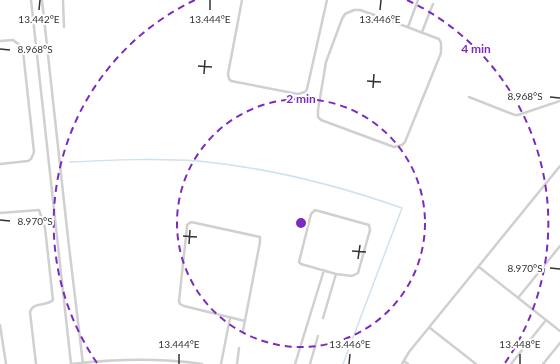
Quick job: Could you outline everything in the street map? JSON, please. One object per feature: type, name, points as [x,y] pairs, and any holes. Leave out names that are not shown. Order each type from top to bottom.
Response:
[{"type":"lane","points":[[31,0],[72,364],[149,360],[202,364]]},
{"type":"lane","points":[[42,0],[83,363]]},
{"type":"lane","points":[[63,0],[64,27]]},
{"type":"lane","points":[[242,0],[228,74],[229,79],[231,81],[298,94],[305,92],[307,89],[327,0]]},
{"type":"lane","points":[[408,27],[418,0]]},
{"type":"lane","points":[[422,32],[432,4]]},
{"type":"lane","points":[[354,10],[360,10],[408,27],[439,39],[441,43],[441,53],[405,142],[394,147],[321,120],[318,117],[318,110],[326,62],[345,14],[354,10]]},
{"type":"lane","points":[[0,41],[13,40],[23,51],[34,152],[31,159],[0,164]]},
{"type":"lane","points":[[469,97],[515,115],[560,101]]},
{"type":"lane","points":[[408,364],[403,362],[409,352],[560,166]]},
{"type":"lane","points":[[0,213],[39,210],[45,228],[52,300],[50,303],[31,307],[30,312],[36,364]]},
{"type":"lane","points":[[315,210],[369,225],[370,228],[358,274],[352,276],[336,274],[324,270],[301,264],[299,262],[311,214],[315,210]]},
{"type":"lane","points":[[243,331],[245,321],[260,242],[260,237],[191,222],[187,227],[180,304],[245,321]]},
{"type":"lane","points":[[518,298],[560,246]]},
{"type":"lane","points":[[479,267],[560,331]]},
{"type":"lane","points":[[295,364],[324,270]]},
{"type":"lane","points":[[323,318],[336,274]]},
{"type":"lane","points":[[221,364],[230,318]]},
{"type":"lane","points":[[511,364],[546,320]]},
{"type":"lane","points":[[0,324],[6,364]]},
{"type":"lane","points":[[430,328],[476,364]]},
{"type":"lane","points":[[310,364],[318,336]]},
{"type":"lane","points":[[543,364],[560,343]]},
{"type":"lane","points":[[236,364],[240,348]]},
{"type":"waterway","points":[[70,162],[166,160],[225,164],[327,184],[402,208],[343,364]]}]
